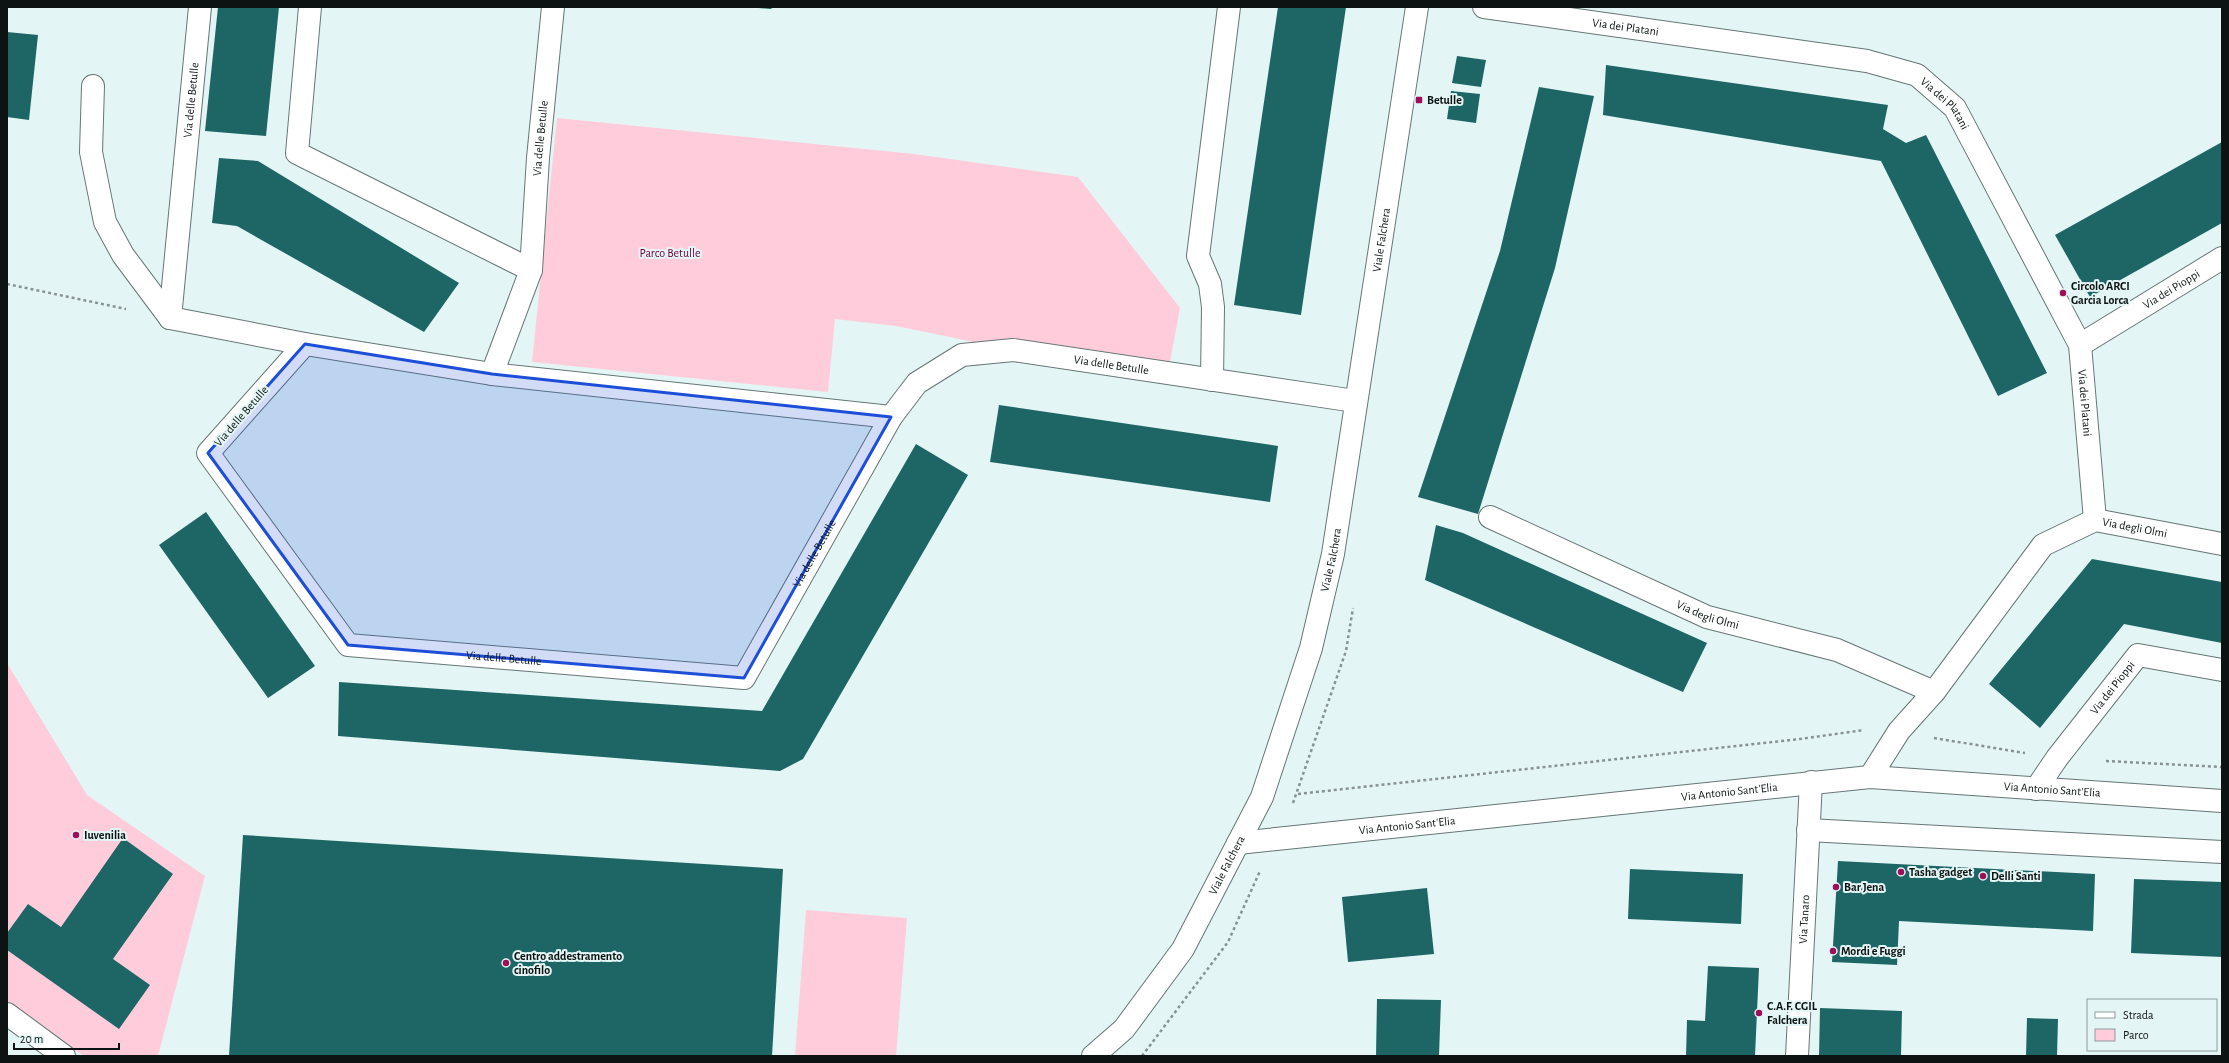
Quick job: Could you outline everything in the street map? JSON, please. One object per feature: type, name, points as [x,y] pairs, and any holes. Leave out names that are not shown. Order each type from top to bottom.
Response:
[{"type":"street","name":"Via delle Betulle","points":[[170,318],[200,7]]},
{"type":"street","points":[[310,7],[297,153],[531,270]]},
{"type":"street","name":"Via delle Betulle","points":[[492,374],[531,270],[538,158],[553,7]]},
{"type":"street","points":[[1212,380],[1214,308],[1210,284],[1198,256],[1229,7]]},
{"type":"street","name":"Viale Falchera","points":[[1093,1056],[1124,1029],[1182,949],[1262,797],[1311,648],[1332,554],[1417,7]]},
{"type":"street","name":"Via dei Platani","points":[[1484,7],[1516,9],[1867,61],[1917,75],[1955,108],[2080,345],[2095,520]]},
{"type":"street","points":[[93,86],[91,152],[105,222],[123,256],[170,318],[305,344],[492,374],[891,417]]},
{"type":"street","name":"Via dei Pioppi","points":[[2080,345],[2222,258]]},
{"type":"street","name":"Via delle Betulle","points":[[305,344],[208,453],[348,645],[744,678],[891,417],[917,383],[962,355],[1013,350],[1355,401]]},
{"type":"street","name":"Via degli Olmi","points":[[1490,517],[1707,617],[1837,650],[1934,692]]},
{"type":"street","name":"Via degli Olmi","points":[[1870,777],[1899,731],[1934,692],[2043,545],[2095,520],[2222,544]]},
{"type":"street","name":"Via dei Pioppi","points":[[2036,789],[2057,758],[2138,655],[2222,670]]},
{"type":"street","name":"Via Antonio Sant'Elia","points":[[1238,843],[1870,777],[2222,801]]},
{"type":"street","name":"Via Tanaro","points":[[1797,1056],[1811,782]]},
{"type":"street","points":[[1808,830],[2222,852]]},
{"type":"street","points":[[7,1014],[64,1056]]},
{"type":"path","points":[[7,284],[170,318]]},
{"type":"path","points":[[1298,794],[1784,741],[1867,730]]},
{"type":"path","points":[[1931,737],[2029,754]]},
{"type":"path","points":[[2104,761],[2222,767]]},
{"type":"highlighted area","points":[[305,344],[492,374],[891,417],[744,678],[348,645],[208,453]]},
{"type":"green space","name":"Parco Betulle","points":[[557,118],[914,154],[1078,177],[1180,308],[1168,373],[1013,350],[896,326],[835,319],[828,392],[532,362]]},
{"type":"green space","name":"Iuvenilia","points":[[7,663],[87,795],[205,876],[158,1056],[84,1056],[7,1007]]},
{"type":"green space","points":[[806,910],[907,918],[896,1056],[795,1056]]},
{"type":"building","points":[[218,7],[279,7],[266,136],[205,131]]},
{"type":"building","points":[[748,7],[773,7],[771,9]]},
{"type":"building","points":[[1278,7],[1346,7],[1301,315],[1234,305]]},
{"type":"building","points":[[7,32],[38,35],[29,120],[7,117]]},
{"type":"building","points":[[1457,56],[1486,60],[1481,87],[1452,83]]},
{"type":"building","points":[[1606,65],[1888,105],[1883,129],[1906,143],[1926,135],[2047,373],[1998,396],[1881,161],[1603,115]]},
{"type":"building","points":[[1539,87],[1594,96],[1555,268],[1478,514],[1418,497],[1500,251]]},
{"type":"building","points":[[1451,91],[1480,94],[1476,123],[1447,119]]},
{"type":"building","points":[[2222,142],[2222,223],[2090,297],[2055,235]]},
{"type":"building","points":[[219,158],[258,161],[459,283],[424,332],[237,226],[212,223]]},
{"type":"building","points":[[999,405],[1278,446],[1270,502],[990,462]]},
{"type":"building","points":[[916,444],[968,475],[803,759],[780,771],[338,736],[339,682],[762,711]]},
{"type":"building","points":[[206,512],[315,666],[268,698],[159,545]]},
{"type":"building","points":[[1436,525],[1463,533],[1707,643],[1683,692],[1425,580]]},
{"type":"building","points":[[2092,559],[2222,582],[2222,643],[2124,624],[2040,728],[1989,684]]},
{"type":"building","name":"Centro addestramento cinofilo","points":[[243,835],[783,869],[772,1056],[229,1056]]},
{"type":"building","points":[[123,838],[173,874],[113,959],[150,985],[119,1029],[7,950],[7,933],[28,904],[61,927]]},
{"type":"building","points":[[1838,861],[2095,874],[2093,931],[1899,921],[1897,965],[1832,962]]},
{"type":"building","points":[[1630,869],[1743,874],[1741,924],[1628,919]]},
{"type":"building","points":[[2134,879],[2222,882],[2222,957],[2131,953]]},
{"type":"building","points":[[1427,888],[1434,954],[1348,962],[1342,897]]},
{"type":"building","points":[[1708,966],[1759,968],[1755,1056],[1686,1056],[1687,1020],[1705,1021]]},
{"type":"building","points":[[1377,999],[1441,1000],[1439,1056],[1376,1056]]},
{"type":"building","points":[[1820,1008],[1902,1011],[1901,1056],[1819,1056]]},
{"type":"building","points":[[2027,1018],[2058,1019],[2057,1056],[2026,1056]]},
{"type":"place","name":"Betulle","points":[[1419,100]]},
{"type":"place","name":"Circolo ARCI Garcia Lorca","points":[[2063,293]]},
{"type":"place","name":"Iuvenilia","points":[[76,835]]},
{"type":"place","name":"Tasha gadget","points":[[1901,872]]},
{"type":"place","name":"Delli Santi","points":[[1983,876]]},
{"type":"place","name":"Bar Jena","points":[[1836,887]]},
{"type":"place","name":"Mordi e Fuggi","points":[[1833,951]]},
{"type":"place","name":"Centro addestramento cinofilo","points":[[506,963]]},
{"type":"place","name":"C.A.F. CGIL Falchera","points":[[1759,1013]]}]
